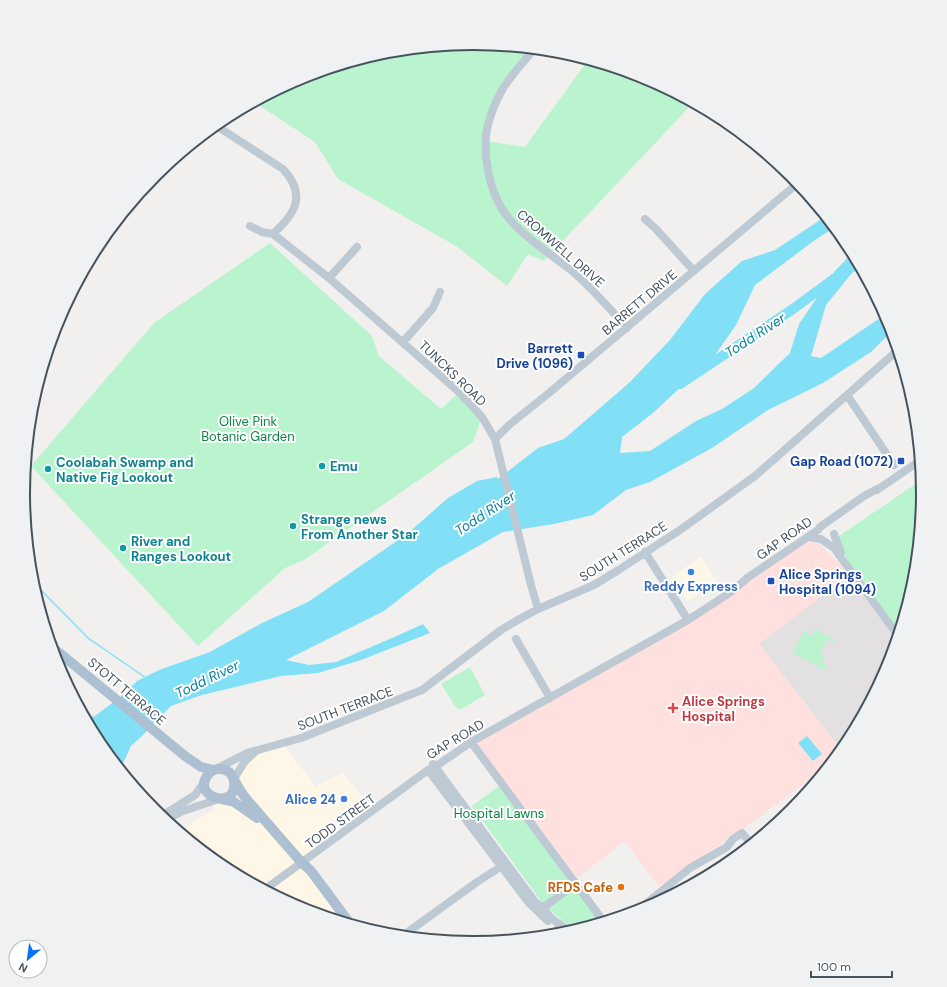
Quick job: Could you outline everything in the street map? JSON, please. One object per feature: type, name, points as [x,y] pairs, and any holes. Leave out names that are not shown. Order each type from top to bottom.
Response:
[{"type":"main road","name":"STOTT TERRACE","points":[[61,654],[185,756],[201,767],[215,769]]},
{"type":"main road","name":"STOTT TERRACE","points":[[185,756],[204,783]]},
{"type":"main road","points":[[281,837],[234,802],[209,795],[204,783],[207,775],[215,769],[225,770],[228,772],[248,801],[281,837],[302,863],[311,871],[346,918]]},
{"type":"main road","points":[[220,799],[228,796],[232,792],[234,788],[234,779]]},
{"type":"main road","points":[[302,863],[307,874],[338,915]]},
{"type":"street","name":"CROMWELL DRIVE","points":[[530,54],[501,92],[486,135],[489,173],[496,200],[510,220],[523,233],[572,271],[627,328]]},
{"type":"street","points":[[221,129],[283,169],[294,184],[296,191],[291,215],[274,234]]},
{"type":"street","name":"BARRETT DRIVE","points":[[495,439],[509,425],[627,328],[793,187]]},
{"type":"street","points":[[645,219],[694,271]]},
{"type":"street","name":"TUNCKS ROAD","points":[[250,226],[262,232],[274,234],[329,278],[469,402],[482,418],[495,439],[523,556],[538,609]]},
{"type":"street","points":[[329,278],[357,247]]},
{"type":"street","points":[[403,342],[433,308],[440,292]]},
{"type":"street","name":"SOUTH TERRACE","points":[[215,769],[247,752],[301,738],[422,690],[501,630],[538,609],[594,585],[617,571],[680,530],[755,476],[894,354]]},
{"type":"street","points":[[847,395],[894,465]]},
{"type":"street","name":"GAP ROAD","points":[[825,525],[916,463]]},
{"type":"street","name":"GAP ROAD","points":[[432,767],[450,750],[465,740],[548,696],[731,592],[751,575],[808,537],[864,496],[881,487]]},
{"type":"street","points":[[808,537],[830,540],[834,532],[836,521],[841,515]]},
{"type":"street","points":[[846,564],[834,532],[830,526],[825,525],[818,535],[822,540],[834,548],[894,632]]},
{"type":"street","points":[[645,552],[686,618]]},
{"type":"street","points":[[516,639],[548,696]]},
{"type":"street","name":"GAP ROAD","points":[[432,767],[548,696]]},
{"type":"street","points":[[471,742],[601,918]]},
{"type":"street","name":"SOUTH TERRACE","points":[[234,779],[245,761],[263,748]]},
{"type":"street","points":[[432,767],[503,863],[529,903],[541,909],[560,928]]},
{"type":"street","name":"TODD STREET","points":[[269,887],[432,767]]},
{"type":"street","points":[[167,813],[195,796],[204,783]]},
{"type":"street","points":[[171,817],[189,808],[220,799]]},
{"type":"street","points":[[651,899],[690,868],[727,847],[733,839],[742,833],[749,840]]},
{"type":"street","points":[[408,932],[503,863]]},
{"type":"street","points":[[541,909],[575,884]]},
{"type":"shaded area","name":"Alice Springs Hospital","points":[[805,541],[818,543],[849,572],[845,578],[759,644],[838,746],[816,775],[750,824],[659,887],[625,841],[577,878],[476,744],[684,625]]},
{"type":"shaded area","points":[[701,557],[717,582],[688,601],[672,576]]},
{"type":"shaded area","points":[[851,572],[895,631],[871,690],[858,715],[838,746],[759,644]]},
{"type":"shaded area","points":[[282,743],[316,787],[343,772],[373,812],[302,863],[307,874],[338,915],[304,903],[252,878],[227,862],[184,830],[215,809],[212,801],[217,799],[251,813],[235,783],[254,753]]},
{"type":"green space","points":[[474,50],[530,54],[501,92],[487,141],[525,147],[585,64],[643,84],[690,106],[544,261],[528,254],[507,286],[456,246],[338,179],[315,142],[259,105],[304,84],[359,65],[416,54],[444,51]]},
{"type":"green space","name":"Olive Pink Botanic Garden","points":[[270,243],[372,336],[379,356],[441,409],[459,392],[482,417],[473,442],[304,560],[285,568],[198,646],[31,466],[154,323]]},
{"type":"green space","points":[[917,483],[916,523],[913,551],[902,608],[895,631],[851,572],[839,536]]},
{"type":"green space","points":[[815,629],[835,640],[834,642],[828,639],[820,653],[825,656],[821,662],[827,666],[825,670],[793,653],[804,631],[812,636]]},
{"type":"green space","points":[[470,667],[485,695],[460,710],[459,708],[457,709],[441,684]]},
{"type":"green space","name":"Hospital Lawns","points":[[500,785],[598,919],[571,926],[558,917],[541,901],[472,806]]},
{"type":"water","points":[[821,219],[830,230],[755,285],[736,325],[715,355],[653,413],[622,437],[620,453],[650,451],[696,421],[722,409],[754,388],[790,353],[799,324],[835,271],[848,257],[857,270],[852,273],[826,305],[811,356],[821,358],[880,318],[887,336],[871,352],[823,383],[768,410],[712,448],[650,482],[626,490],[593,515],[554,524],[503,532],[438,569],[384,611],[286,660],[309,665],[336,662],[423,624],[430,633],[361,660],[318,673],[281,676],[202,695],[171,706],[131,746],[123,764],[91,717],[95,716],[124,694],[137,681],[159,670],[210,652],[262,623],[308,602],[407,534],[448,498],[477,481],[497,477],[498,479],[538,448],[564,439],[629,383],[670,340],[705,294],[742,261],[775,250]]},
{"type":"water","points":[[807,736],[822,754],[813,761],[798,743]]},
{"type":"waterway","name":"Todd River","points":[[680,384],[793,309],[835,278]]},
{"type":"waterway","points":[[41,590],[88,638],[146,678]]},
{"type":"place","name":"Barrett Drive (1096)","points":[[581,355]]},
{"type":"place","name":"Gap Road (1072)","points":[[901,461]]},
{"type":"place","name":"Emu","points":[[322,466]]},
{"type":"place","name":"Coolabah Swamp and Native Fig Lookout","points":[[48,469]]},
{"type":"place","name":"Strange news From Another Star","points":[[293,526]]},
{"type":"place","name":"River and Ranges Lookout","points":[[123,548]]},
{"type":"place","name":"Reddy Express","points":[[691,572]]},
{"type":"place","name":"Alice Springs Hospital (1094)","points":[[771,581]]},
{"type":"place","name":"Alice Springs Hospital","points":[[673,708]]},
{"type":"place","name":"Alice 24","points":[[344,799]]},
{"type":"place","name":"RFDS Cafe","points":[[621,887]]}]
